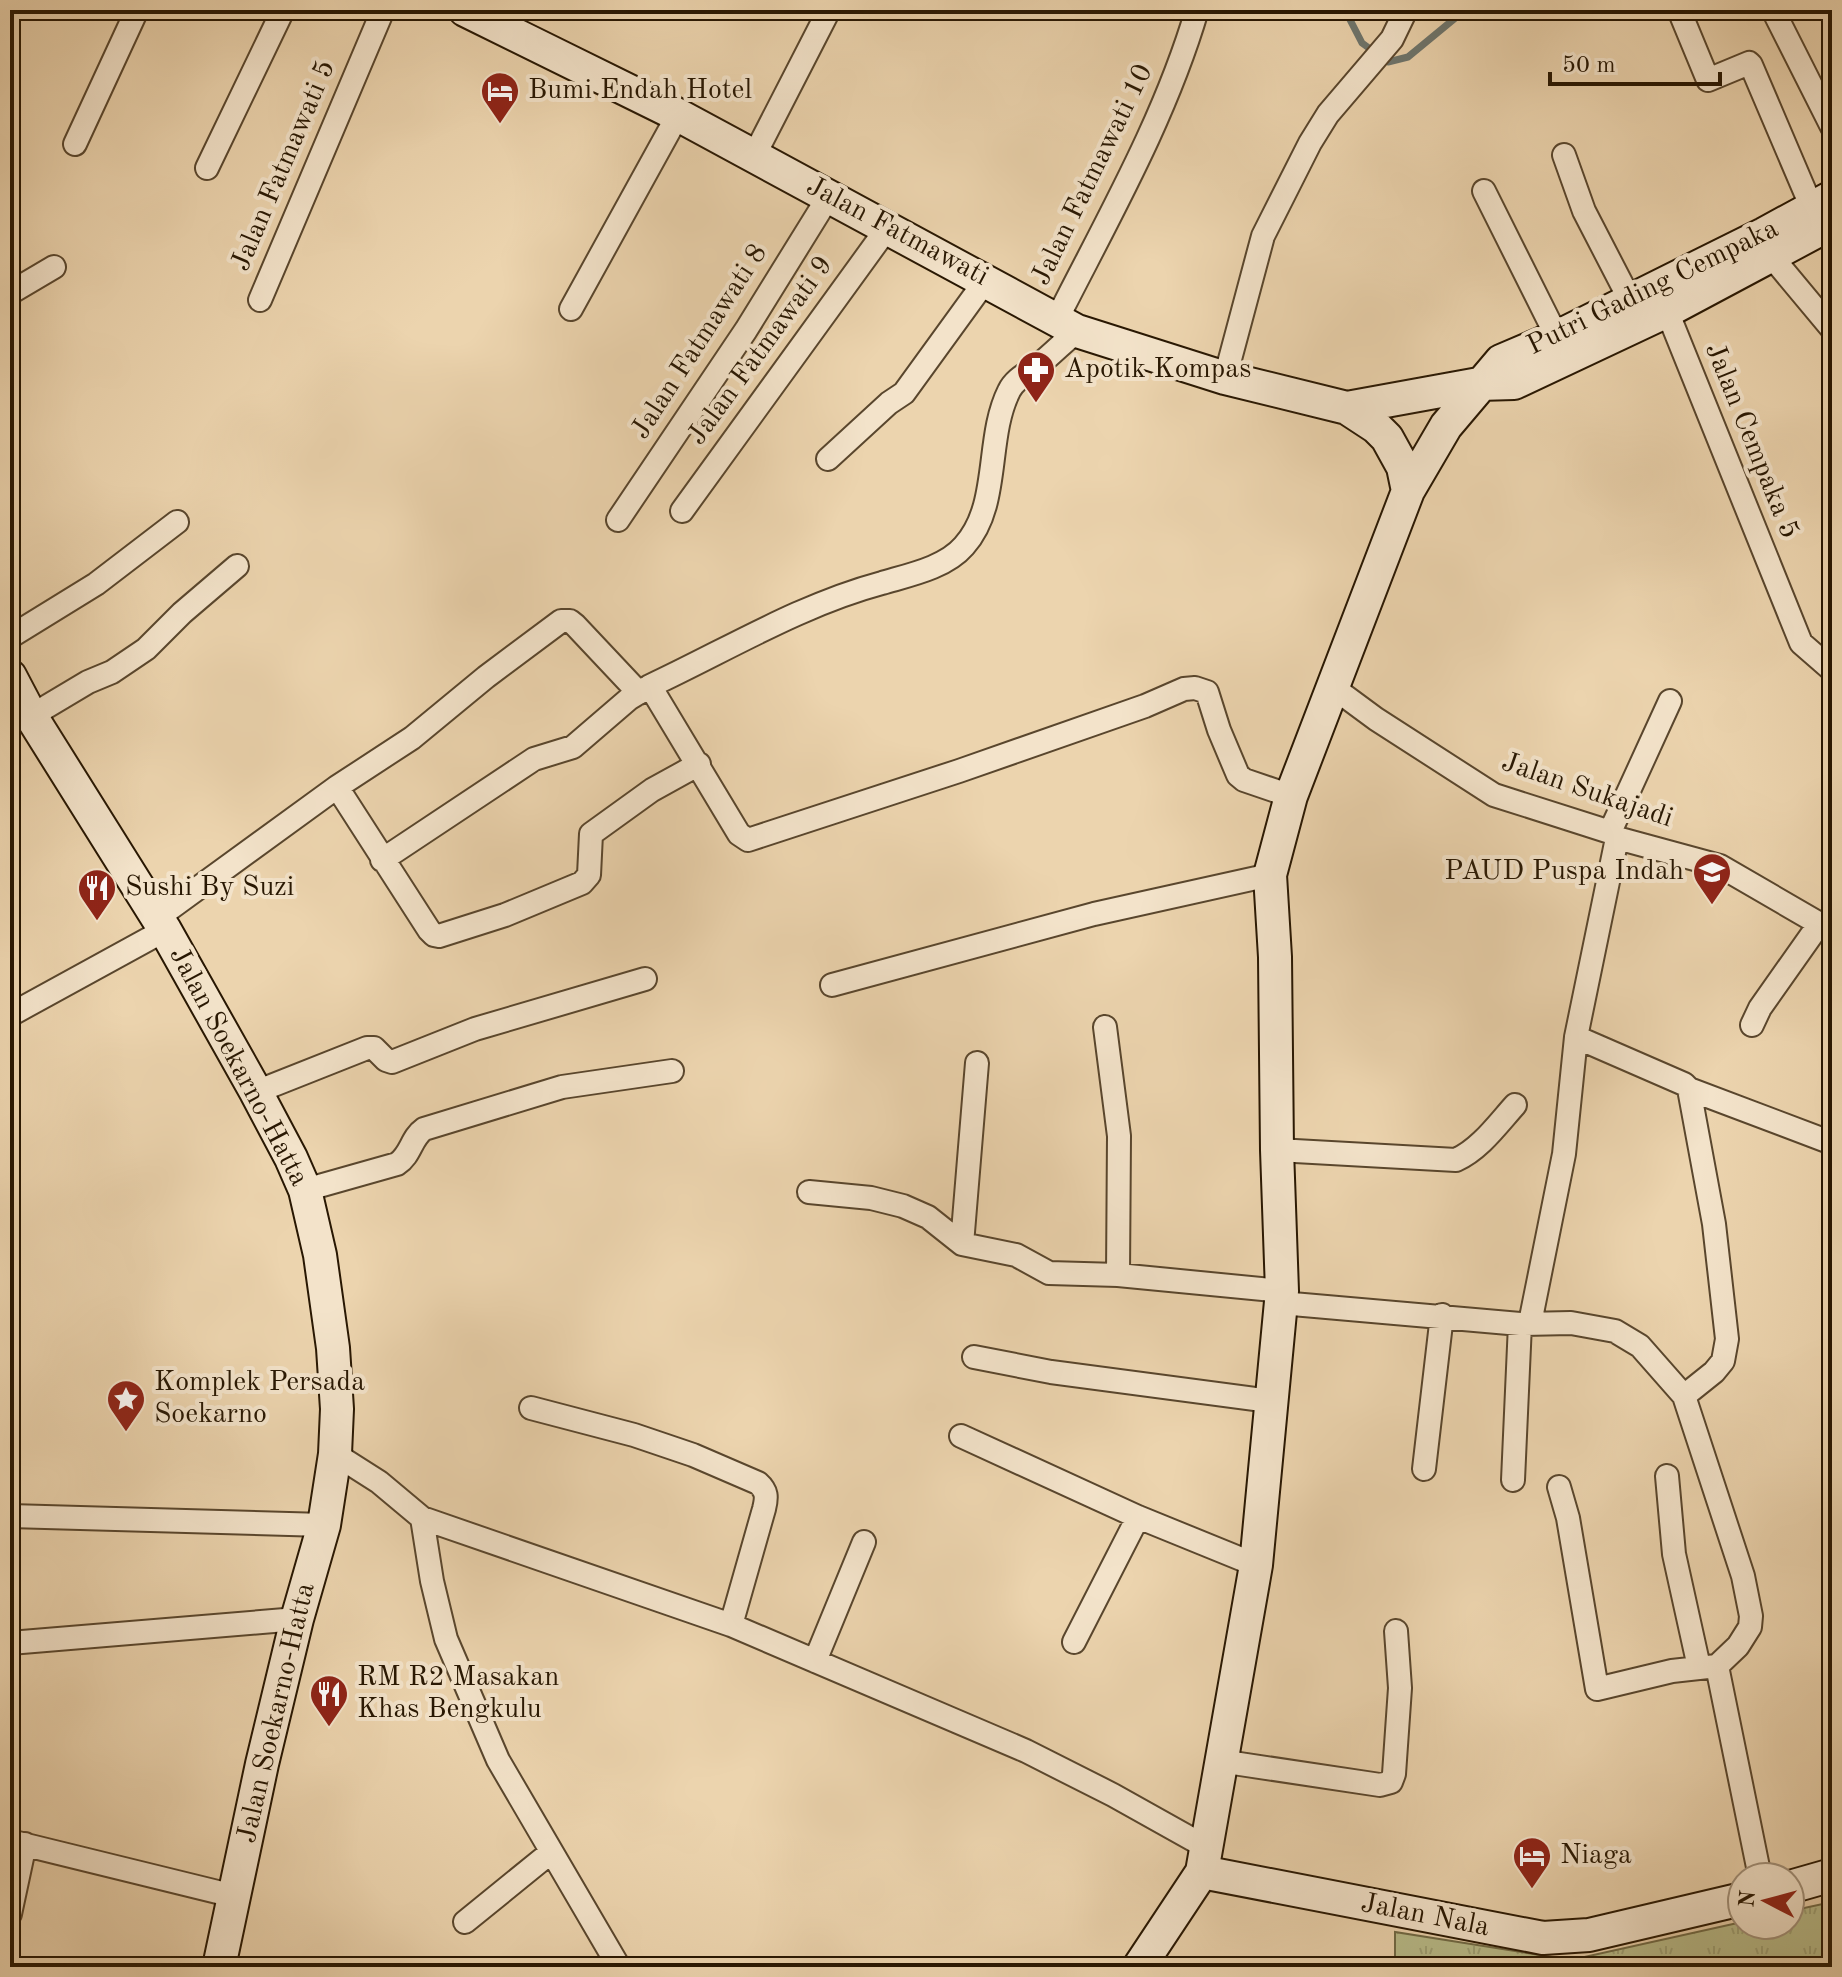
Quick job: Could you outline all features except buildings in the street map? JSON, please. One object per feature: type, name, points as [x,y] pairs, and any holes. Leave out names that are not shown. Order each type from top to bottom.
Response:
[{"type":"street","points":[[75,144],[137,10]]},
{"type":"street","points":[[207,168],[283,10]]},
{"type":"street","name":"Jalan Fatmawati 5","points":[[260,300],[383,10]]},
{"type":"street","name":"Jalan Fatmawati","points":[[465,10],[678,115],[1067,325],[1225,378],[1347,408]]},
{"type":"street","points":[[754,156],[829,10]]},
{"type":"street","name":"Jalan Fatmawati 10","points":[[1067,325],[1174,82],[1197,10]]},
{"type":"street","points":[[1225,378],[1263,236],[1328,114],[1392,39],[1406,10]]},
{"type":"street","points":[[1679,10],[1708,80],[1749,63],[1751,65],[1825,210]]},
{"type":"street","points":[[1773,10],[1832,127]]},
{"type":"street","points":[[571,309],[678,115]]},
{"type":"street","points":[[1564,155],[1584,211],[1630,300]]},
{"type":"street","points":[[1484,191],[1557,337]]},
{"type":"street","name":"Jalan Fatmawati 8","points":[[618,520],[746,330],[829,196]]},
{"type":"street","name":"Putri Gading Cempaka","points":[[1347,408],[1479,384],[1514,383],[1667,311],[1825,210]]},
{"type":"street","name":"Jalan Fatmawati 9","points":[[682,511],[888,227]]},
{"type":"street","points":[[1768,245],[1832,329]]},
{"type":"street","name":"Putri Gading Cempaka","points":[[1204,1859],[1256,1565],[1282,1297],[1276,977],[1270,875],[1291,796],[1408,491],[1438,438],[1479,384],[1501,361],[1630,300],[1768,245]]},
{"type":"street","points":[[10,293],[54,267]]},
{"type":"street","points":[[828,459],[904,393],[986,280]]},
{"type":"street","name":"Jalan Cempaka 5","points":[[1667,311],[1801,643],[1832,670]]},
{"type":"street","points":[[382,860],[534,759],[573,747],[644,690],[804,610],[844,593],[922,571],[964,546],[981,519],[986,502],[993,440],[1010,389],[1067,325]]},
{"type":"street","points":[[1347,408],[1387,438],[1403,467],[1408,491]]},
{"type":"street","points":[[10,637],[96,584],[177,522]]},
{"type":"street","points":[[31,716],[88,682],[112,672],[146,649],[237,566]]},
{"type":"street","points":[[10,1015],[161,924],[337,787],[412,738],[561,621],[570,621],[575,625],[644,690],[699,764],[739,834],[748,840],[959,771],[1131,711],[1184,689],[1195,688],[1207,692],[1212,702],[1219,730],[1238,775],[1244,780],[1291,796]]},
{"type":"street","name":"Jalan Soekarno-Hatta","points":[[10,676],[31,716],[161,924],[256,1092],[305,1190],[320,1255],[333,1348],[337,1409],[335,1454],[324,1525],[297,1619],[219,1967]]},
{"type":"street","name":"Jalan Sukajadi","points":[[1334,688],[1376,719],[1494,795],[1720,866],[1826,927]]},
{"type":"street","points":[[1513,1480],[1525,1323],[1564,1154],[1576,1037],[1614,835],[1670,701]]},
{"type":"street","points":[[337,787],[434,935],[444,936],[582,883],[589,875],[591,834],[652,790],[699,764]]},
{"type":"street","points":[[832,985],[1094,914],[1270,875]]},
{"type":"street","points":[[1752,1025],[1760,1008],[1826,927]]},
{"type":"street","points":[[256,1092],[367,1048],[374,1048],[392,1062],[475,1029],[645,979]]},
{"type":"street","points":[[1105,1027],[1119,1136],[1118,1275]]},
{"type":"street","points":[[1576,1037],[1684,1084],[1689,1089],[1832,1143]]},
{"type":"street","points":[[962,1244],[977,1063]]},
{"type":"street","points":[[305,1190],[397,1164],[407,1157],[416,1136],[424,1129],[562,1087],[672,1071]]},
{"type":"street","points":[[1684,1396],[1723,1361],[1727,1339],[1714,1224],[1689,1089]]},
{"type":"street","points":[[1277,1150],[1456,1160],[1484,1140],[1515,1105]]},
{"type":"street","points":[[809,1192],[871,1198],[903,1206],[928,1217],[962,1244],[1016,1255],[1049,1273],[1118,1275],[1282,1297],[1525,1323],[1571,1323],[1615,1331],[1640,1346],[1684,1396],[1743,1576],[1751,1616],[1745,1637],[1708,1666],[1597,1689],[1568,1518],[1559,1487]]},
{"type":"street","points":[[1424,1469],[1442,1315]]},
{"type":"street","points":[[974,1357],[1051,1372],[1270,1401]]},
{"type":"street","points":[[531,1408],[634,1435],[706,1461],[758,1483],[765,1489],[764,1509],[731,1625]]},
{"type":"street","points":[[961,1436],[1138,1517],[1256,1565]]},
{"type":"street","points":[[335,1454],[379,1482],[422,1518],[731,1625],[1026,1751],[1113,1795],[1204,1859],[1139,1967]]},
{"type":"street","points":[[1667,1476],[1674,1554],[1708,1666],[1756,1861]]},
{"type":"street","points":[[10,1516],[324,1525]]},
{"type":"street","points":[[1074,1642],[1138,1517]]},
{"type":"street","points":[[422,1518],[432,1581],[446,1639],[498,1760],[619,1967]]},
{"type":"street","points":[[815,1661],[864,1542]]},
{"type":"street","points":[[10,1643],[297,1619]]},
{"type":"street","points":[[1220,1761],[1380,1785],[1391,1782],[1400,1688],[1396,1631]]},
{"type":"street","points":[[10,1914],[18,1842],[234,1896]]},
{"type":"street","points":[[465,1922],[550,1853]]},
{"type":"street","name":"Jalan Nala","points":[[1204,1859],[1543,1938],[1589,1935],[1726,1903]]},
{"type":"street","points":[[1806,1882],[1832,1875]]},
{"type":"green space","points":[[1832,1902],[1832,1967],[1395,1967],[1395,1932],[1571,1960],[1726,1926],[1726,1941],[1806,1941],[1806,1908]]},
{"type":"waterway","points":[[1345,10],[1362,43],[1388,62],[1408,57],[1465,10]]},
{"type":"place","name":"Bumi Endah Hotel","points":[[500,125]]},
{"type":"place","name":"Apotik Kompas","points":[[1036,404]]},
{"type":"place","name":"PAUD Puspa Indah","points":[[1712,906]]},
{"type":"place","name":"Sushi By Suzi","points":[[97,922]]},
{"type":"place","name":"Komplek Persada Soekarno","points":[[126,1433]]},
{"type":"place","name":"RM R2 Masakan Khas Bengkulu","points":[[329,1728]]},
{"type":"place","name":"Niaga","points":[[1532,1890]]}]
